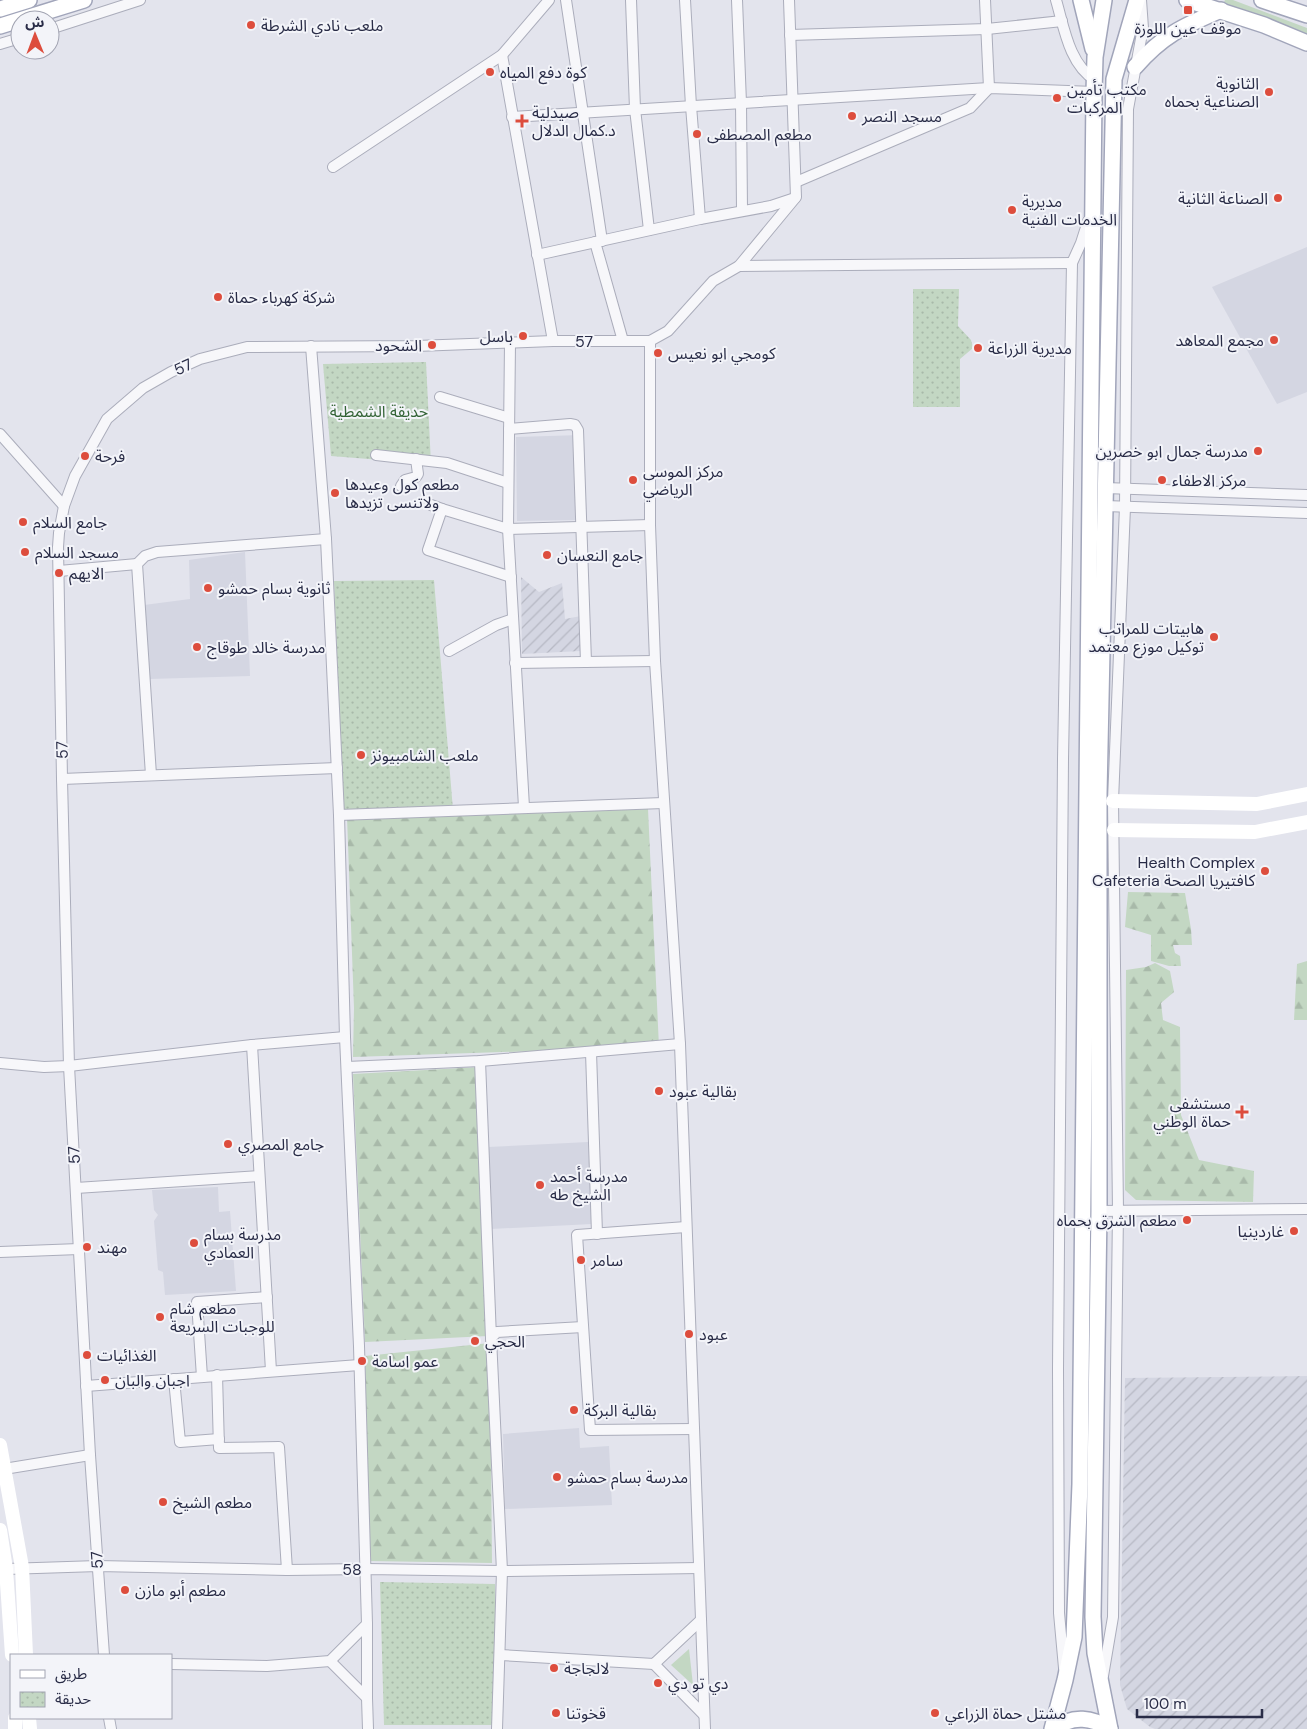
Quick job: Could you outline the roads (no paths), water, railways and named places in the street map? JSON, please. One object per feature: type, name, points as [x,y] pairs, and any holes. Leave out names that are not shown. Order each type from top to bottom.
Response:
[{"type":"main road","points":[[0,9],[29,0]]},
{"type":"main road","points":[[53,10],[84,0]]},
{"type":"main road","points":[[1081,0],[1095,57]]},
{"type":"main road","points":[[1052,1729],[1074,1637],[1080,1484],[1094,86],[1095,57],[1104,0]]},
{"type":"main road","points":[[1110,1729],[1095,1653],[1093,1617],[1099,1211],[1099,794],[1114,79],[1139,0]]},
{"type":"main road","points":[[1187,0],[1213,6],[1307,43]]},
{"type":"main road","points":[[1262,0],[1307,15]]},
{"type":"main road","points":[[1135,67],[1150,50],[1213,6]]},
{"type":"main road","points":[[1113,801],[1257,804],[1307,794]]},
{"type":"main road","points":[[1114,830],[1255,832],[1307,822]]},
{"type":"main road","points":[[0,1445],[4,1469],[4,1495],[22,1567],[26,1654]]},
{"type":"main road","points":[[0,1530],[6,1569],[5,1626],[12,1654]]},
{"type":"main road","points":[[1056,1729],[1071,1720],[1084,1718],[1098,1721],[1110,1729]]},
{"type":"street","points":[[60,26],[140,0]]},
{"type":"street","points":[[333,167],[502,55],[548,0]]},
{"type":"street","points":[[566,0],[599,241],[623,341]]},
{"type":"street","points":[[632,0],[635,109],[649,230]]},
{"type":"street","points":[[685,0],[700,219]]},
{"type":"street","points":[[737,0],[741,103],[742,210]]},
{"type":"street","points":[[705,1729],[680,1044],[655,661],[650,525],[650,341],[668,331],[713,281],[739,266],[796,197],[789,0]]},
{"type":"street","points":[[796,182],[970,108],[989,88],[985,0]]},
{"type":"street","points":[[1056,0],[1076,60],[1094,86]]},
{"type":"street","points":[[1101,1685],[1113,1617],[1118,1211],[1113,801],[1126,488],[1128,109],[1143,28],[1139,0]]},
{"type":"street","points":[[790,35],[986,29],[1062,21]]},
{"type":"street","points":[[502,55],[553,341]]},
{"type":"street","points":[[512,117],[989,88],[1094,86]]},
{"type":"street","points":[[1065,1680],[1059,1613],[1058,1369],[1063,779],[1072,262],[1088,227],[1094,178]]},
{"type":"street","points":[[538,255],[742,210],[771,206],[796,197]]},
{"type":"street","points":[[739,266],[1072,262]]},
{"type":"street","name":"57","points":[[104,1654],[90,1455],[69,1066],[58,572],[59,533],[64,506],[75,476],[107,420],[143,388],[186,365],[216,354],[247,347],[416,346],[553,341],[650,341]]},
{"type":"street","points":[[510,343],[508,529],[524,807]]},
{"type":"street","points":[[311,346],[326,539],[339,815],[345,1037],[366,1569],[368,1729]]},
{"type":"street","points":[[440,397],[509,424],[570,424],[575,425],[578,430],[586,662]]},
{"type":"street","points":[[0,434],[64,506]]},
{"type":"street","points":[[376,455],[447,463],[508,482]]},
{"type":"street","points":[[401,486],[405,480],[416,477],[418,474],[416,459]]},
{"type":"street","points":[[1105,488],[1307,494]]},
{"type":"street","points":[[431,505],[508,529],[650,525]]},
{"type":"street","points":[[1105,506],[1307,513]]},
{"type":"street","points":[[442,509],[428,550],[511,578]]},
{"type":"street","points":[[58,572],[137,564],[145,556],[157,552],[326,539]]},
{"type":"street","points":[[137,564],[151,776]]},
{"type":"street","points":[[449,652],[496,625],[513,620]]},
{"type":"street","points":[[516,663],[655,661]]},
{"type":"street","points":[[62,779],[337,768]]},
{"type":"street","points":[[339,815],[663,802]]},
{"type":"street","points":[[0,1063],[44,1067],[69,1066],[252,1045],[345,1037]]},
{"type":"street","points":[[347,1067],[480,1061],[680,1044]]},
{"type":"street","points":[[252,1045],[271,1371]]},
{"type":"street","points":[[591,1052],[596,1234]]},
{"type":"street","points":[[480,1061],[502,1571],[498,1729]]},
{"type":"street","points":[[76,1188],[259,1176]]},
{"type":"street","points":[[1099,1211],[1307,1209]]},
{"type":"street","points":[[686,1227],[577,1235],[590,1430],[694,1429]]},
{"type":"street","points":[[0,1252],[79,1249]]},
{"type":"street","points":[[202,1377],[196,1302],[267,1297]]},
{"type":"street","points":[[491,1338],[497,1332],[583,1327]]},
{"type":"street","points":[[86,1386],[359,1365]]},
{"type":"street","points":[[217,1375],[219,1448],[279,1447],[287,1570]]},
{"type":"street","points":[[174,1379],[180,1442],[219,1439]]},
{"type":"street","points":[[4,1469],[90,1455]]},
{"type":"street","name":"58","points":[[6,1569],[98,1566],[287,1570],[502,1571],[699,1568]]},
{"type":"street","points":[[654,1664],[701,1620]]},
{"type":"street","points":[[172,1664],[267,1666],[330,1661],[367,1624]]},
{"type":"street","points":[[500,1655],[654,1664],[704,1715]]},
{"type":"street","points":[[330,1661],[367,1698]]},
{"type":"place","name":"موقف عين اللوزة","points":[[1188,10]]},
{"type":"place","name":"ملعب نادي الشرطة","points":[[251,25]]},
{"type":"place","name":"كوة دفع المياه","points":[[490,72]]},
{"type":"place","name":"الثانوية الصناعية بحماه","points":[[1269,92]]},
{"type":"place","name":"مكتب تأمين المركبات","points":[[1057,98]]},
{"type":"place","name":"مسجد النصر","points":[[852,116]]},
{"type":"place","name":"صيدلية د.كمال الدلال","points":[[522,121]]},
{"type":"place","name":"مطعم المصطفى","points":[[697,134]]},
{"type":"place","name":"الصناعة الثانية","points":[[1278,198]]},
{"type":"place","name":"مديرية الخدمات الفنية","points":[[1012,210]]},
{"type":"place","name":"شركة كهرباء حماة","points":[[218,297]]},
{"type":"place","name":"باسل","points":[[523,336]]},
{"type":"place","name":"مجمع المعاهد","points":[[1274,340]]},
{"type":"place","name":"الشحود","points":[[432,345]]},
{"type":"place","name":"مديرية الزراعة","points":[[978,348]]},
{"type":"place","name":"كومجي ابو نعيس","points":[[658,353]]},
{"type":"place","name":"مدرسة جمال ابو خصرين","points":[[1258,451]]},
{"type":"place","name":"فرحة","points":[[85,456]]},
{"type":"place","name":"مركز الموسى الرياضي","points":[[633,480]]},
{"type":"place","name":"مركز الاطفاء","points":[[1162,480]]},
{"type":"place","name":"مطعم كول وعيدها ولاتنسى تزيدها","points":[[335,493]]},
{"type":"place","name":"جامع السلام","points":[[23,522]]},
{"type":"place","name":"مسجد السلام","points":[[25,552]]},
{"type":"place","name":"جامع النعسان","points":[[547,555]]},
{"type":"place","name":"الايهم","points":[[59,573]]},
{"type":"place","name":"ثانوية بسام حمشو","points":[[208,588]]},
{"type":"place","name":"هابيتات للمراتب توكيل موزع معتمد","points":[[1214,637]]},
{"type":"place","name":"مدرسة خالد طوقاج","points":[[197,647]]},
{"type":"place","name":"ملعب الشامبيونز","points":[[361,755]]},
{"type":"place","name":"Health Complex Cafeteria كافتيريا الصحة","points":[[1265,871]]},
{"type":"place","name":"بقالية عبود","points":[[659,1091]]},
{"type":"place","name":"مستشفى حماة الوطني","points":[[1242,1112]]},
{"type":"place","name":"جامع المصري","points":[[228,1144]]},
{"type":"place","name":"مدرسة أحمد الشيخ طه","points":[[540,1185]]},
{"type":"place","name":"مطعم الشرق بحماه","points":[[1187,1220]]},
{"type":"place","name":"غاردينيا","points":[[1294,1231]]},
{"type":"place","name":"مدرسة بسام العمادي","points":[[194,1243]]},
{"type":"place","name":"مهند","points":[[87,1247]]},
{"type":"place","name":"سامر","points":[[581,1260]]},
{"type":"place","name":"مطعم شام للوجبات السريعة","points":[[160,1317]]},
{"type":"place","name":"عبود","points":[[689,1334]]},
{"type":"place","name":"الحجي","points":[[475,1341]]},
{"type":"place","name":"الغذائيات","points":[[87,1355]]},
{"type":"place","name":"عمو اسامة","points":[[362,1361]]},
{"type":"place","name":"اجبان والبان","points":[[105,1380]]},
{"type":"place","name":"بقالية البركة","points":[[574,1410]]},
{"type":"place","name":"مدرسة بسام حمشو","points":[[557,1477]]},
{"type":"place","name":"مطعم الشيخ","points":[[163,1502]]},
{"type":"place","name":"مطعم أبو مازن","points":[[125,1590]]},
{"type":"place","name":"لالجاجة","points":[[554,1668]]},
{"type":"place","name":"دي تو دي","points":[[658,1683]]},
{"type":"place","name":"قخوتنا","points":[[556,1713]]},
{"type":"place","name":"مشتل حماة الزراعي","points":[[935,1713]]},
{"type":"park label","name":"حديقة الشمطية","points":[[379,411]]}]
